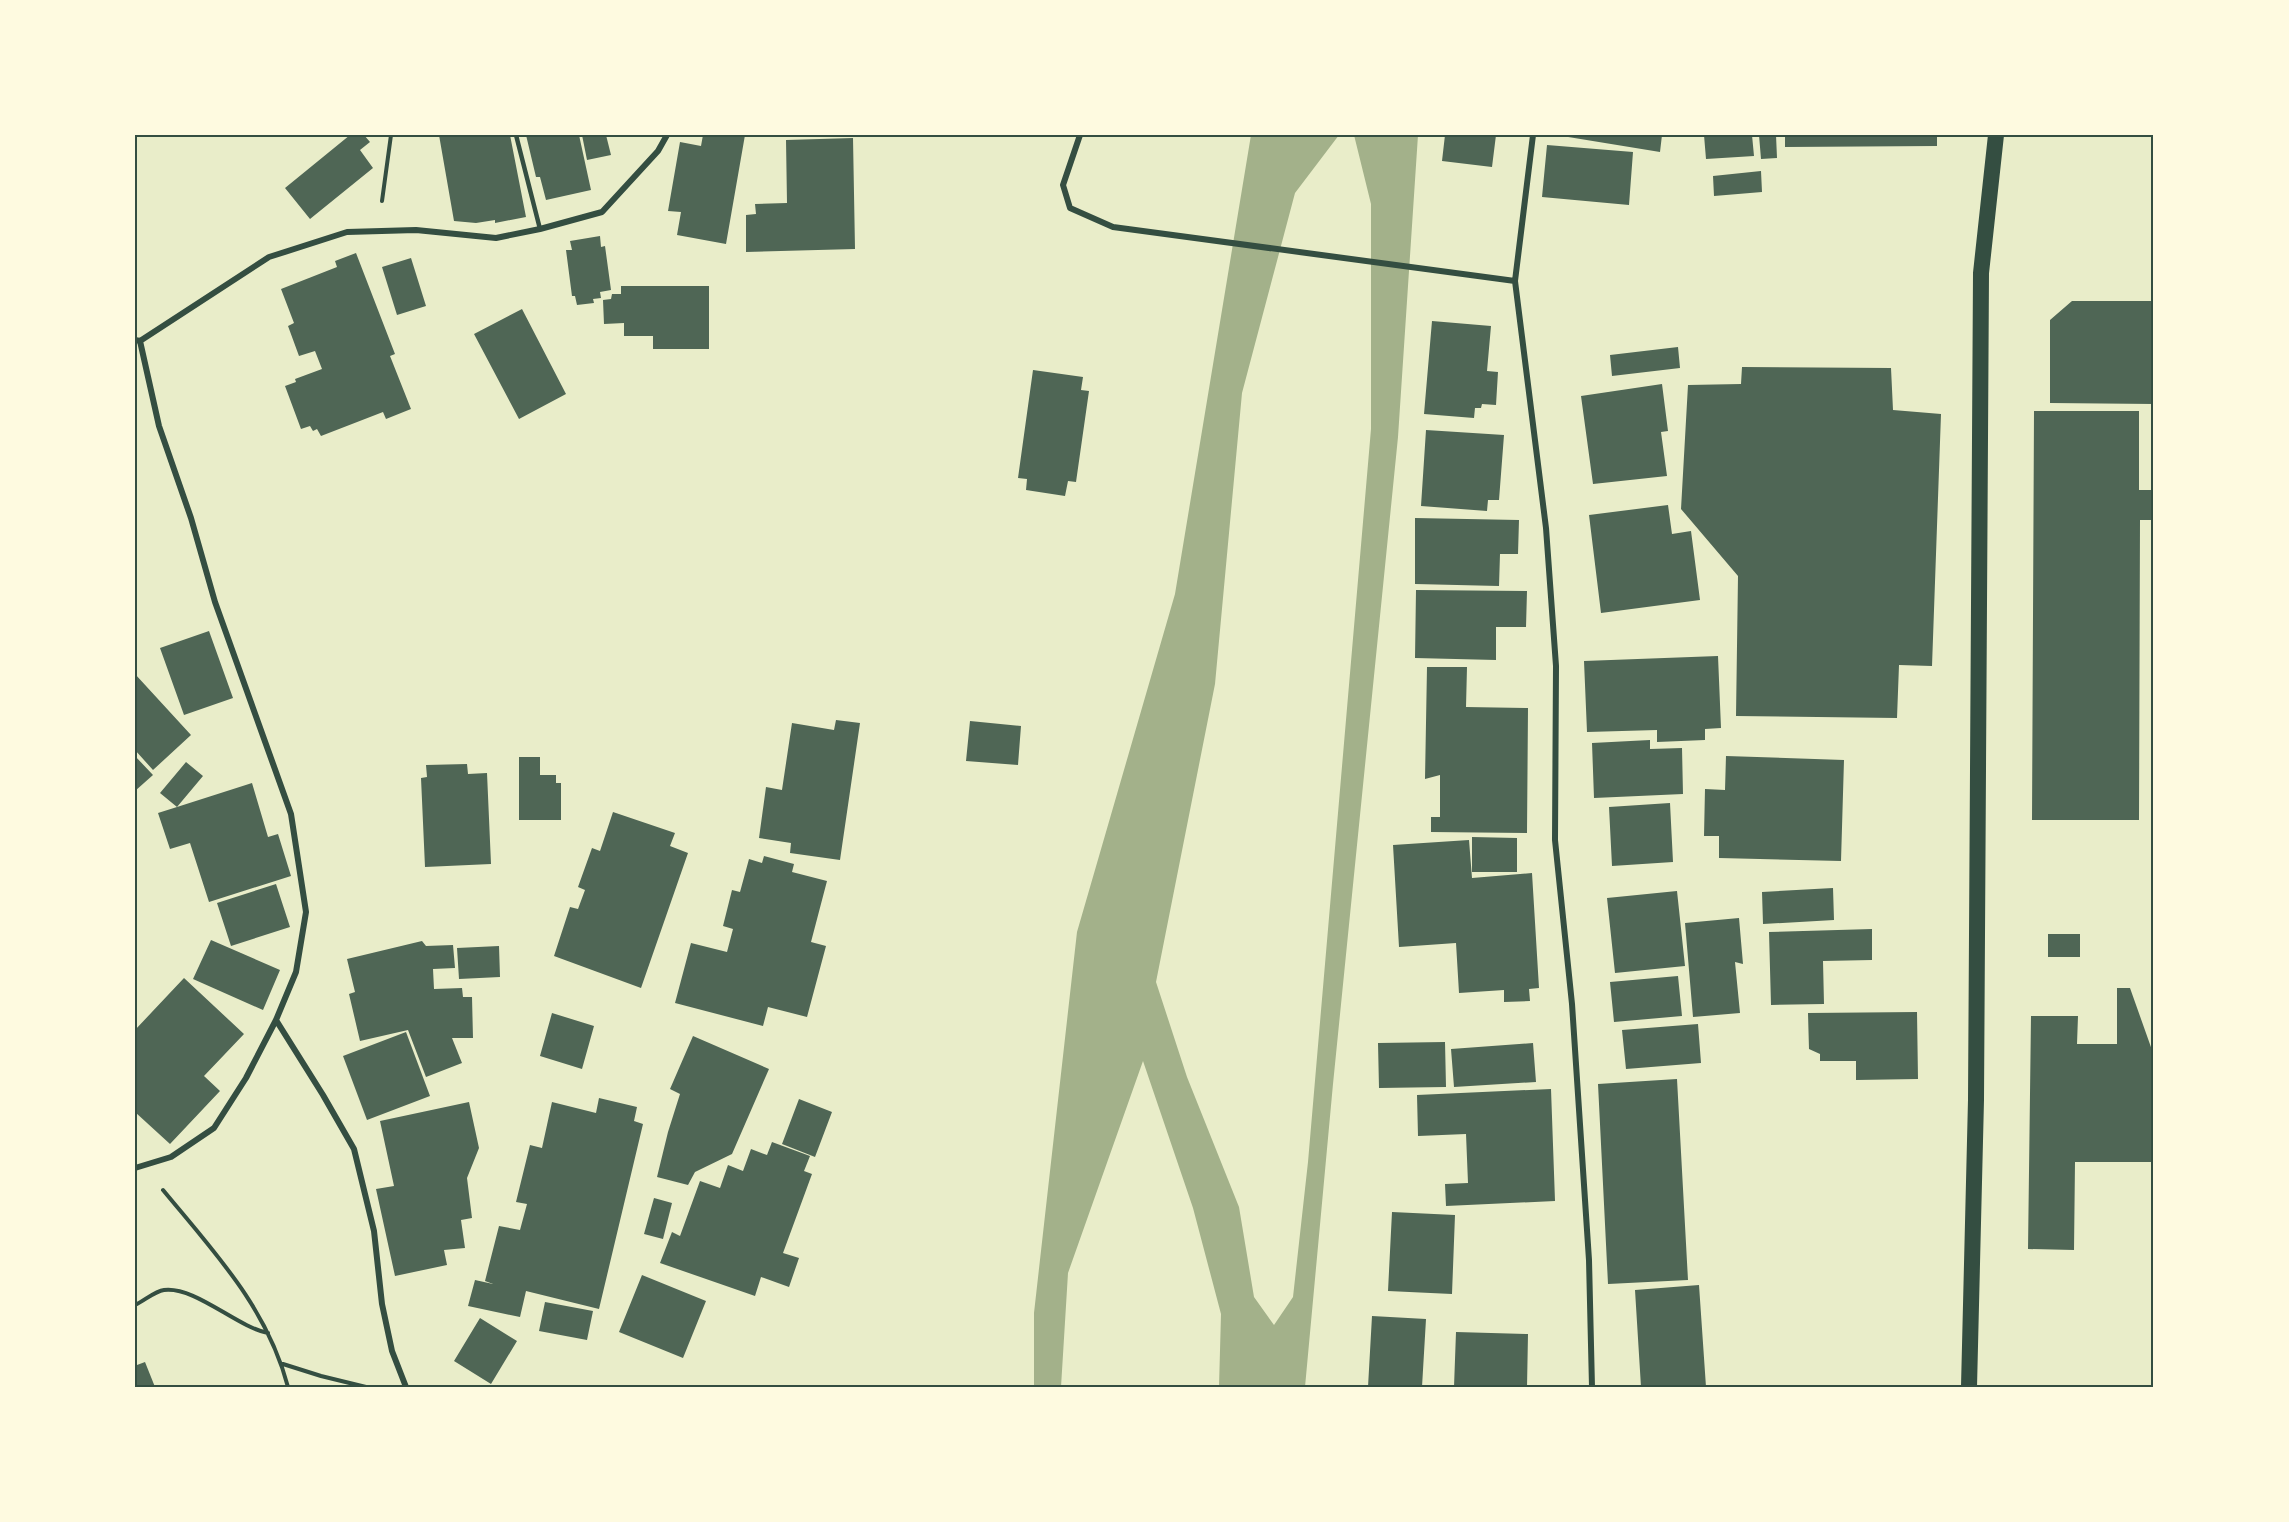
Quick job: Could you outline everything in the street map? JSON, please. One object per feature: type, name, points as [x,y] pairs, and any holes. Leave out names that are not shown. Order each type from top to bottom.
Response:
[{"type":"highway","points":[[1969,1387],[1976,1088],[1981,273],[1996,135]]},
{"type":"street","points":[[135,1168],[171,1157],[214,1128],[246,1078],[276,1020],[296,972],[306,912],[291,814],[215,602],[191,518],[159,426],[137,341],[269,257],[347,232],[416,230],[496,238],[540,230],[602,212],[658,151],[667,135]]},
{"type":"street","points":[[1080,135],[1063,185],[1070,208],[1113,227],[1515,281]]},
{"type":"street","points":[[1533,135],[1515,281],[1546,528],[1556,666],[1555,840],[1572,1004],[1588,1236],[1592,1387]]},
{"type":"street","points":[[276,1020],[324,1095],[354,1149],[374,1231],[382,1304],[392,1351],[406,1387]]},
{"type":"lane","points":[[516,135],[540,230]]},
{"type":"path","points":[[377,231],[391,135]]},
{"type":"path","points":[[144,1166],[246,1293],[269,1333],[282,1364],[288,1387]]},
{"type":"path","points":[[135,1305],[162,1290],[172,1290],[223,1311],[254,1330],[269,1333]]},
{"type":"path","points":[[282,1364],[366,1387]]},
{"type":"shaded area","points":[[1251,135],[1339,135],[1295,193],[1242,393],[1215,684],[1156,982],[1187,1077],[1239,1207],[1254,1297],[1274,1325],[1293,1297],[1308,1162],[1371,429],[1371,204],[1354,135],[1418,135],[1398,437],[1305,1387],[1219,1387],[1221,1314],[1193,1208],[1143,1061],[1068,1273],[1061,1387],[1034,1387],[1034,1313],[1077,932],[1175,594]]},
{"type":"building","points":[[350,135],[364,135],[370,142],[360,150],[373,168],[310,219],[285,188]]},
{"type":"building","points":[[439,135],[510,135],[526,217],[495,223],[495,220],[476,223],[454,221]]},
{"type":"building","points":[[526,135],[579,135],[591,190],[546,200],[540,177],[536,177]]},
{"type":"building","points":[[582,135],[606,135],[611,155],[587,160]]},
{"type":"building","points":[[703,135],[745,135],[726,244],[677,235],[681,212],[668,211],[680,142],[701,146]]},
{"type":"building","points":[[1445,135],[1496,135],[1492,167],[1442,161]]},
{"type":"building","points":[[1556,135],[1662,135],[1660,152]]},
{"type":"building","points":[[1704,135],[1752,135],[1754,156],[1706,159]]},
{"type":"building","points":[[1759,135],[1776,135],[1777,158],[1761,159]]},
{"type":"building","points":[[1785,135],[1937,135],[1937,146],[1785,147]]},
{"type":"building","points":[[853,138],[855,249],[746,252],[746,215],[756,214],[755,204],[787,203],[786,140]]},
{"type":"building","points":[[1547,145],[1633,152],[1629,205],[1542,197]]},
{"type":"building","points":[[1761,171],[1762,192],[1714,196],[1713,176]]},
{"type":"building","points":[[600,236],[601,247],[605,246],[611,290],[600,292],[601,298],[593,299],[594,303],[577,305],[575,296],[572,296],[566,250],[572,250],[570,241]]},
{"type":"building","points":[[356,253],[395,354],[390,356],[411,409],[386,419],[383,412],[321,436],[317,429],[313,431],[310,426],[301,429],[285,386],[296,382],[295,379],[322,369],[315,351],[299,356],[288,326],[294,323],[281,289],[337,267],[335,261]]},
{"type":"building","points":[[411,258],[426,306],[397,315],[382,267]]},
{"type":"building","points":[[621,286],[709,286],[709,349],[653,349],[653,336],[624,336],[624,323],[604,324],[603,300],[611,299],[612,294],[621,294]]},
{"type":"building","points":[[2072,301],[2154,301],[2154,404],[2050,403],[2050,320]]},
{"type":"building","points":[[522,309],[566,394],[519,419],[474,334]]},
{"type":"building","points":[[1432,321],[1491,326],[1487,371],[1498,372],[1496,405],[1482,404],[1481,408],[1475,408],[1474,418],[1424,414]]},
{"type":"building","points":[[1678,347],[1680,368],[1612,376],[1610,355]]},
{"type":"building","points":[[1742,367],[1891,368],[1893,410],[1941,414],[1932,666],[1899,665],[1897,718],[1736,716],[1738,576],[1681,509],[1688,385],[1741,384]]},
{"type":"building","points":[[1033,370],[1083,377],[1081,390],[1089,391],[1076,482],[1068,481],[1065,496],[1026,490],[1027,479],[1018,478]]},
{"type":"building","points":[[1662,384],[1668,431],[1661,432],[1667,476],[1593,484],[1581,396]]},
{"type":"building","points":[[2034,411],[2139,411],[2139,490],[2154,490],[2154,520],[2140,520],[2139,820],[2032,820]]},
{"type":"building","points":[[1426,430],[1504,435],[1499,500],[1488,500],[1487,511],[1421,506]]},
{"type":"building","points":[[1668,505],[1672,534],[1691,531],[1700,600],[1601,613],[1589,515]]},
{"type":"building","points":[[1415,518],[1519,520],[1518,554],[1500,554],[1499,586],[1415,584]]},
{"type":"building","points":[[1416,590],[1527,591],[1526,627],[1496,627],[1496,660],[1415,658]]},
{"type":"building","points":[[209,631],[233,698],[184,715],[160,648]]},
{"type":"building","points":[[1718,656],[1721,728],[1705,729],[1705,740],[1657,742],[1657,730],[1587,732],[1584,661]]},
{"type":"building","points":[[1427,667],[1467,667],[1466,707],[1528,708],[1527,833],[1431,832],[1431,817],[1440,817],[1440,775],[1425,779]]},
{"type":"building","points":[[135,674],[191,735],[153,770],[135,750]]},
{"type":"building","points":[[836,720],[860,723],[840,860],[790,853],[791,843],[759,838],[766,787],[782,790],[792,723],[834,730]]},
{"type":"building","points":[[970,721],[1021,726],[1018,765],[966,761]]},
{"type":"building","points":[[1650,740],[1650,749],[1682,748],[1683,794],[1594,798],[1592,743]]},
{"type":"building","points":[[135,756],[153,775],[135,791]]},
{"type":"building","points":[[1726,756],[1844,760],[1841,861],[1719,858],[1719,836],[1704,836],[1705,789],[1725,790]]},
{"type":"building","points":[[519,757],[540,757],[540,775],[556,775],[556,783],[561,783],[561,820],[519,820]]},
{"type":"building","points":[[186,762],[203,776],[177,807],[160,793]]},
{"type":"building","points":[[467,764],[468,774],[487,773],[491,864],[425,867],[421,778],[427,777],[426,765]]},
{"type":"building","points":[[252,783],[268,837],[278,834],[291,876],[209,902],[190,843],[170,849],[158,813]]},
{"type":"building","points":[[1670,803],[1673,862],[1612,866],[1609,807]]},
{"type":"building","points":[[613,812],[675,833],[670,846],[688,853],[641,988],[554,956],[570,907],[578,909],[585,890],[578,887],[592,848],[600,851]]},
{"type":"building","points":[[1472,837],[1517,838],[1517,872],[1472,872]]},
{"type":"building","points":[[1469,840],[1472,878],[1532,873],[1539,988],[1529,989],[1530,1001],[1504,1002],[1504,990],[1459,993],[1456,943],[1399,947],[1393,845]]},
{"type":"building","points":[[764,856],[794,864],[792,872],[827,881],[811,942],[826,946],[807,1017],[768,1007],[763,1026],[675,1003],[691,943],[727,952],[733,929],[723,926],[732,890],[740,892],[749,859],[762,863]]},
{"type":"building","points":[[276,884],[290,927],[231,946],[217,903]]},
{"type":"building","points":[[1833,888],[1834,920],[1763,924],[1762,892]]},
{"type":"building","points":[[1677,891],[1685,966],[1615,973],[1607,898]]},
{"type":"building","points":[[1739,918],[1743,964],[1735,962],[1740,1013],[1693,1017],[1685,923]]},
{"type":"building","points":[[1872,929],[1872,960],[1823,961],[1824,1004],[1771,1005],[1769,932]]},
{"type":"building","points":[[2048,934],[2080,934],[2080,957],[2048,957]]},
{"type":"building","points":[[211,940],[280,970],[263,1010],[193,979]]},
{"type":"building","points":[[422,941],[426,946],[453,945],[455,968],[433,969],[434,989],[462,988],[463,997],[472,997],[473,1038],[452,1038],[462,1063],[426,1077],[408,1030],[360,1041],[349,994],[355,992],[347,959]]},
{"type":"building","points":[[499,946],[500,977],[459,979],[457,948]]},
{"type":"building","points":[[1678,976],[1682,1016],[1614,1022],[1610,982]]},
{"type":"building","points":[[184,978],[244,1034],[204,1076],[220,1091],[170,1144],[135,1112],[135,1030]]},
{"type":"building","points":[[2117,988],[2130,988],[2152,1050],[2151,1162],[2075,1162],[2074,1250],[2028,1249],[2031,1016],[2078,1016],[2077,1044],[2117,1044]]},
{"type":"building","points":[[1917,1012],[1918,1079],[1856,1080],[1856,1061],[1820,1061],[1820,1054],[1809,1049],[1808,1013]]},
{"type":"building","points":[[552,1013],[594,1026],[582,1069],[540,1056]]},
{"type":"building","points":[[1698,1024],[1701,1063],[1626,1069],[1622,1030]]},
{"type":"building","points":[[406,1032],[430,1096],[367,1120],[343,1056]]},
{"type":"building","points":[[693,1036],[769,1069],[732,1154],[695,1172],[688,1185],[657,1177],[680,1094],[670,1089]]},
{"type":"building","points":[[1445,1042],[1446,1087],[1379,1088],[1378,1043]]},
{"type":"building","points":[[1533,1043],[1536,1082],[1454,1087],[1451,1049]]},
{"type":"building","points":[[1677,1079],[1688,1280],[1608,1284],[1598,1084]]},
{"type":"building","points":[[1551,1089],[1555,1201],[1446,1206],[1445,1184],[1468,1183],[1466,1134],[1418,1136],[1417,1095]]},
{"type":"building","points":[[599,1098],[637,1107],[634,1121],[643,1124],[599,1309],[526,1291],[520,1317],[468,1306],[475,1280],[493,1284],[485,1281],[499,1226],[520,1230],[527,1204],[516,1202],[530,1145],[542,1148],[552,1102],[596,1113]]},
{"type":"building","points":[[799,1099],[832,1112],[815,1157],[782,1144]]},
{"type":"building","points":[[469,1102],[479,1148],[467,1178],[472,1218],[461,1220],[465,1248],[444,1250],[447,1265],[395,1276],[376,1189],[394,1186],[380,1121]]},
{"type":"building","points":[[772,1142],[810,1156],[804,1171],[812,1174],[783,1253],[799,1258],[789,1287],[761,1277],[755,1296],[660,1263],[672,1232],[680,1236],[700,1181],[720,1188],[728,1165],[743,1171],[751,1149],[767,1155]]},
{"type":"building","points":[[654,1198],[672,1203],[663,1239],[644,1234]]},
{"type":"building","points":[[1392,1212],[1455,1215],[1452,1294],[1388,1291]]},
{"type":"building","points":[[642,1275],[706,1301],[683,1358],[619,1332]]},
{"type":"building","points":[[1699,1285],[1706,1387],[1641,1387],[1635,1290]]},
{"type":"building","points":[[545,1302],[593,1311],[587,1340],[539,1331]]},
{"type":"building","points":[[1372,1316],[1426,1319],[1422,1387],[1368,1387]]},
{"type":"building","points":[[480,1318],[517,1341],[491,1384],[454,1361]]},
{"type":"building","points":[[1456,1332],[1528,1334],[1527,1387],[1454,1387]]},
{"type":"building","points":[[135,1361],[137,1365],[145,1362],[155,1387],[135,1387]]}]
